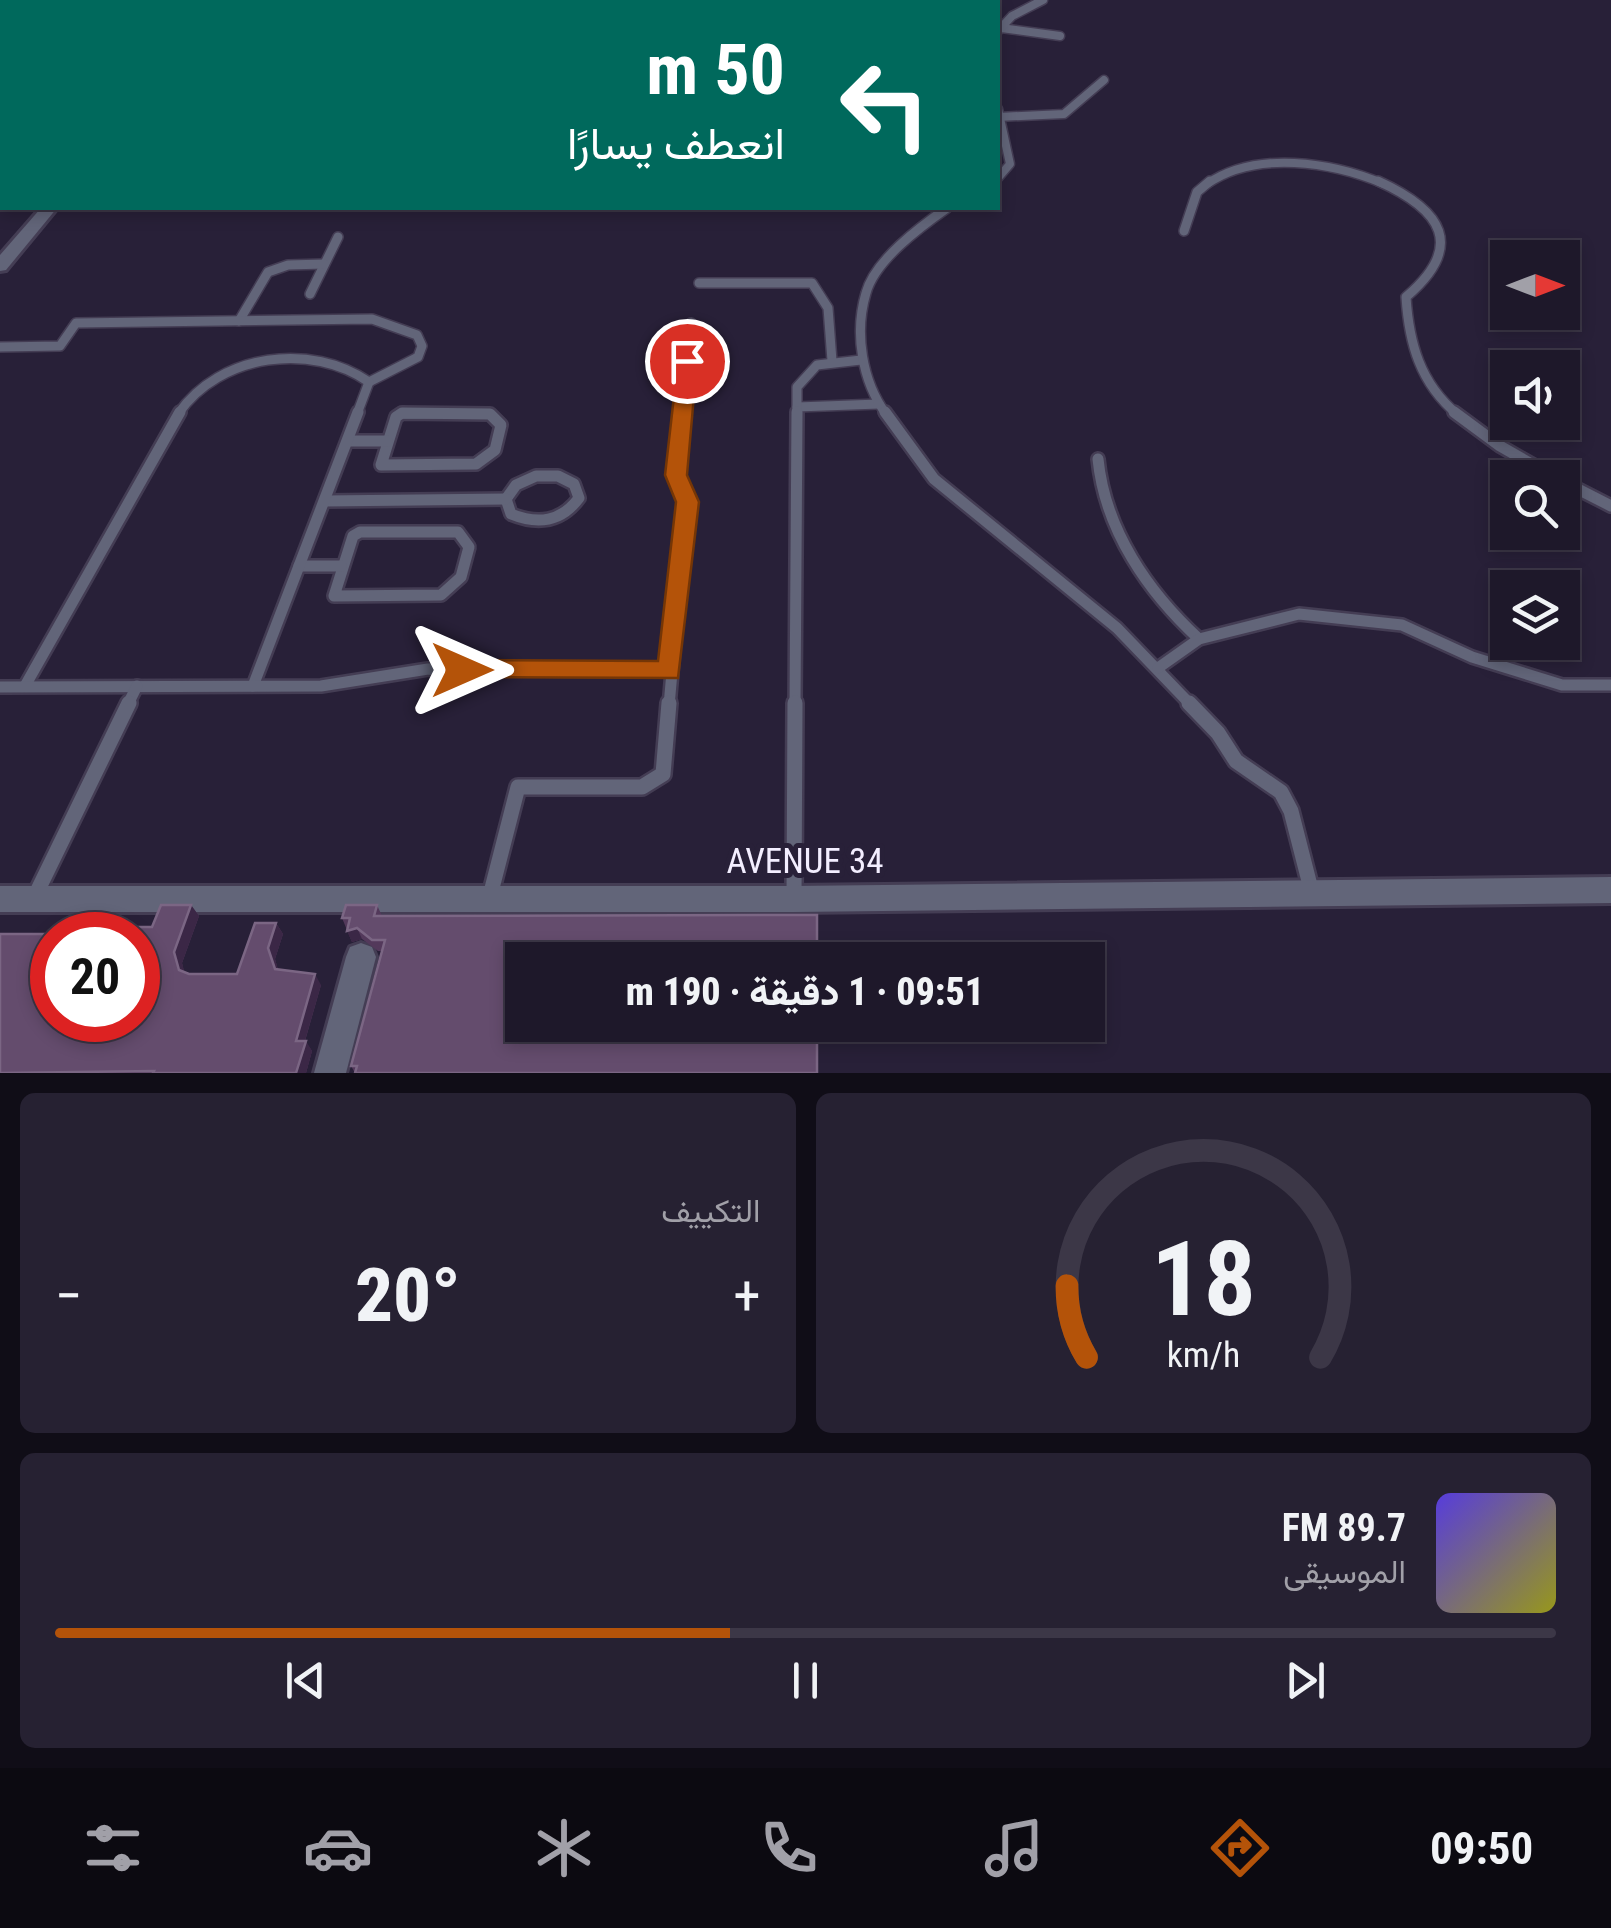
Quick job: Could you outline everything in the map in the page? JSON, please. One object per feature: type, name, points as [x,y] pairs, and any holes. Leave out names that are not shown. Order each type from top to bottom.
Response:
[{"type":"street","points":[[0,266],[47,210]]},
{"type":"street","name":"AVENUE 34","points":[[0,899],[794,899],[1611,890]]},
{"type":"street","points":[[330,1073],[361,956]]},
{"type":"lane","points":[[1000,28],[1012,16],[1043,0]]},
{"type":"lane","points":[[1000,13],[1012,16]]},
{"type":"lane","points":[[1000,29],[1060,36]]},
{"type":"lane","points":[[1000,115],[1064,114],[1104,80]]},
{"type":"lane","points":[[1000,123],[1010,164],[1000,176]]},
{"type":"lane","points":[[1184,231],[1200,188],[1217,174],[1238,168],[1331,166],[1359,172],[1399,190],[1439,229],[1443,249],[1433,273],[1406,297],[1405,333],[1420,371],[1445,404],[1488,440],[1525,460]]},
{"type":"lane","points":[[944,210],[906,236],[866,291],[861,360],[879,404],[934,479],[1116,628],[1218,734],[1236,761],[1282,792],[1312,895]]},
{"type":"lane","points":[[310,294],[338,238]]},
{"type":"lane","points":[[239,320],[264,272],[274,265],[324,264]]},
{"type":"lane","points":[[699,283],[812,283],[823,290],[829,308],[832,360]]},
{"type":"lane","points":[[0,347],[60,346],[76,323],[372,319],[418,335],[422,346],[418,358],[369,382],[253,686]]},
{"type":"lane","points":[[490,896],[518,787],[642,788],[663,774],[669,671],[688,502],[676,475],[691,323]]},
{"type":"lane","points":[[25,686],[181,409],[196,394],[244,366],[301,356],[353,368],[369,382]]},
{"type":"lane","points":[[794,899],[797,386],[807,372],[832,360],[861,360]]},
{"type":"lane","points":[[796,407],[879,404]]},
{"type":"lane","points":[[402,413],[490,414],[501,426],[494,450],[476,464],[381,465],[386,441],[396,417],[402,413]]},
{"type":"lane","points":[[349,441],[386,441]]},
{"type":"lane","points":[[1098,459],[1104,508],[1166,612],[1199,639]]},
{"type":"lane","points":[[536,476],[558,476],[574,484],[579,498],[570,512],[550,522],[528,522],[511,514],[506,499],[516,485],[536,476]]},
{"type":"lane","points":[[1580,490],[1611,506]]},
{"type":"lane","points":[[325,501],[506,499]]},
{"type":"lane","points":[[360,532],[458,532],[469,547],[461,577],[440,595],[334,596],[341,566],[352,536],[360,532]]},
{"type":"lane","points":[[300,566],[341,566]]},
{"type":"lane","points":[[1158,668],[1199,639],[1298,614],[1362,617],[1402,624],[1472,657],[1562,686],[1611,686]]},
{"type":"lane","points":[[0,686],[320,686],[428,670],[669,671]]},
{"type":"lane","points":[[34,899],[137,686]]},
{"type":"building","points":[[161,905],[191,905],[174,952],[179,970],[189,974],[237,974],[255,923],[276,923],[268,948],[275,969],[315,974],[296,1041],[306,1041],[296,1073],[0,1073],[0,934],[30,934],[30,1042],[160,1042]]},
{"type":"building","points":[[346,905],[377,905],[374,916],[817,915],[817,942],[505,942],[505,1042],[817,1042],[817,1073],[355,1073],[357,1066],[351,1066],[385,940],[372,940],[357,928],[347,931],[350,918],[342,918]]},
{"type":"route","points":[[462,670],[669,671],[688,502],[676,475],[687,361]]}]
